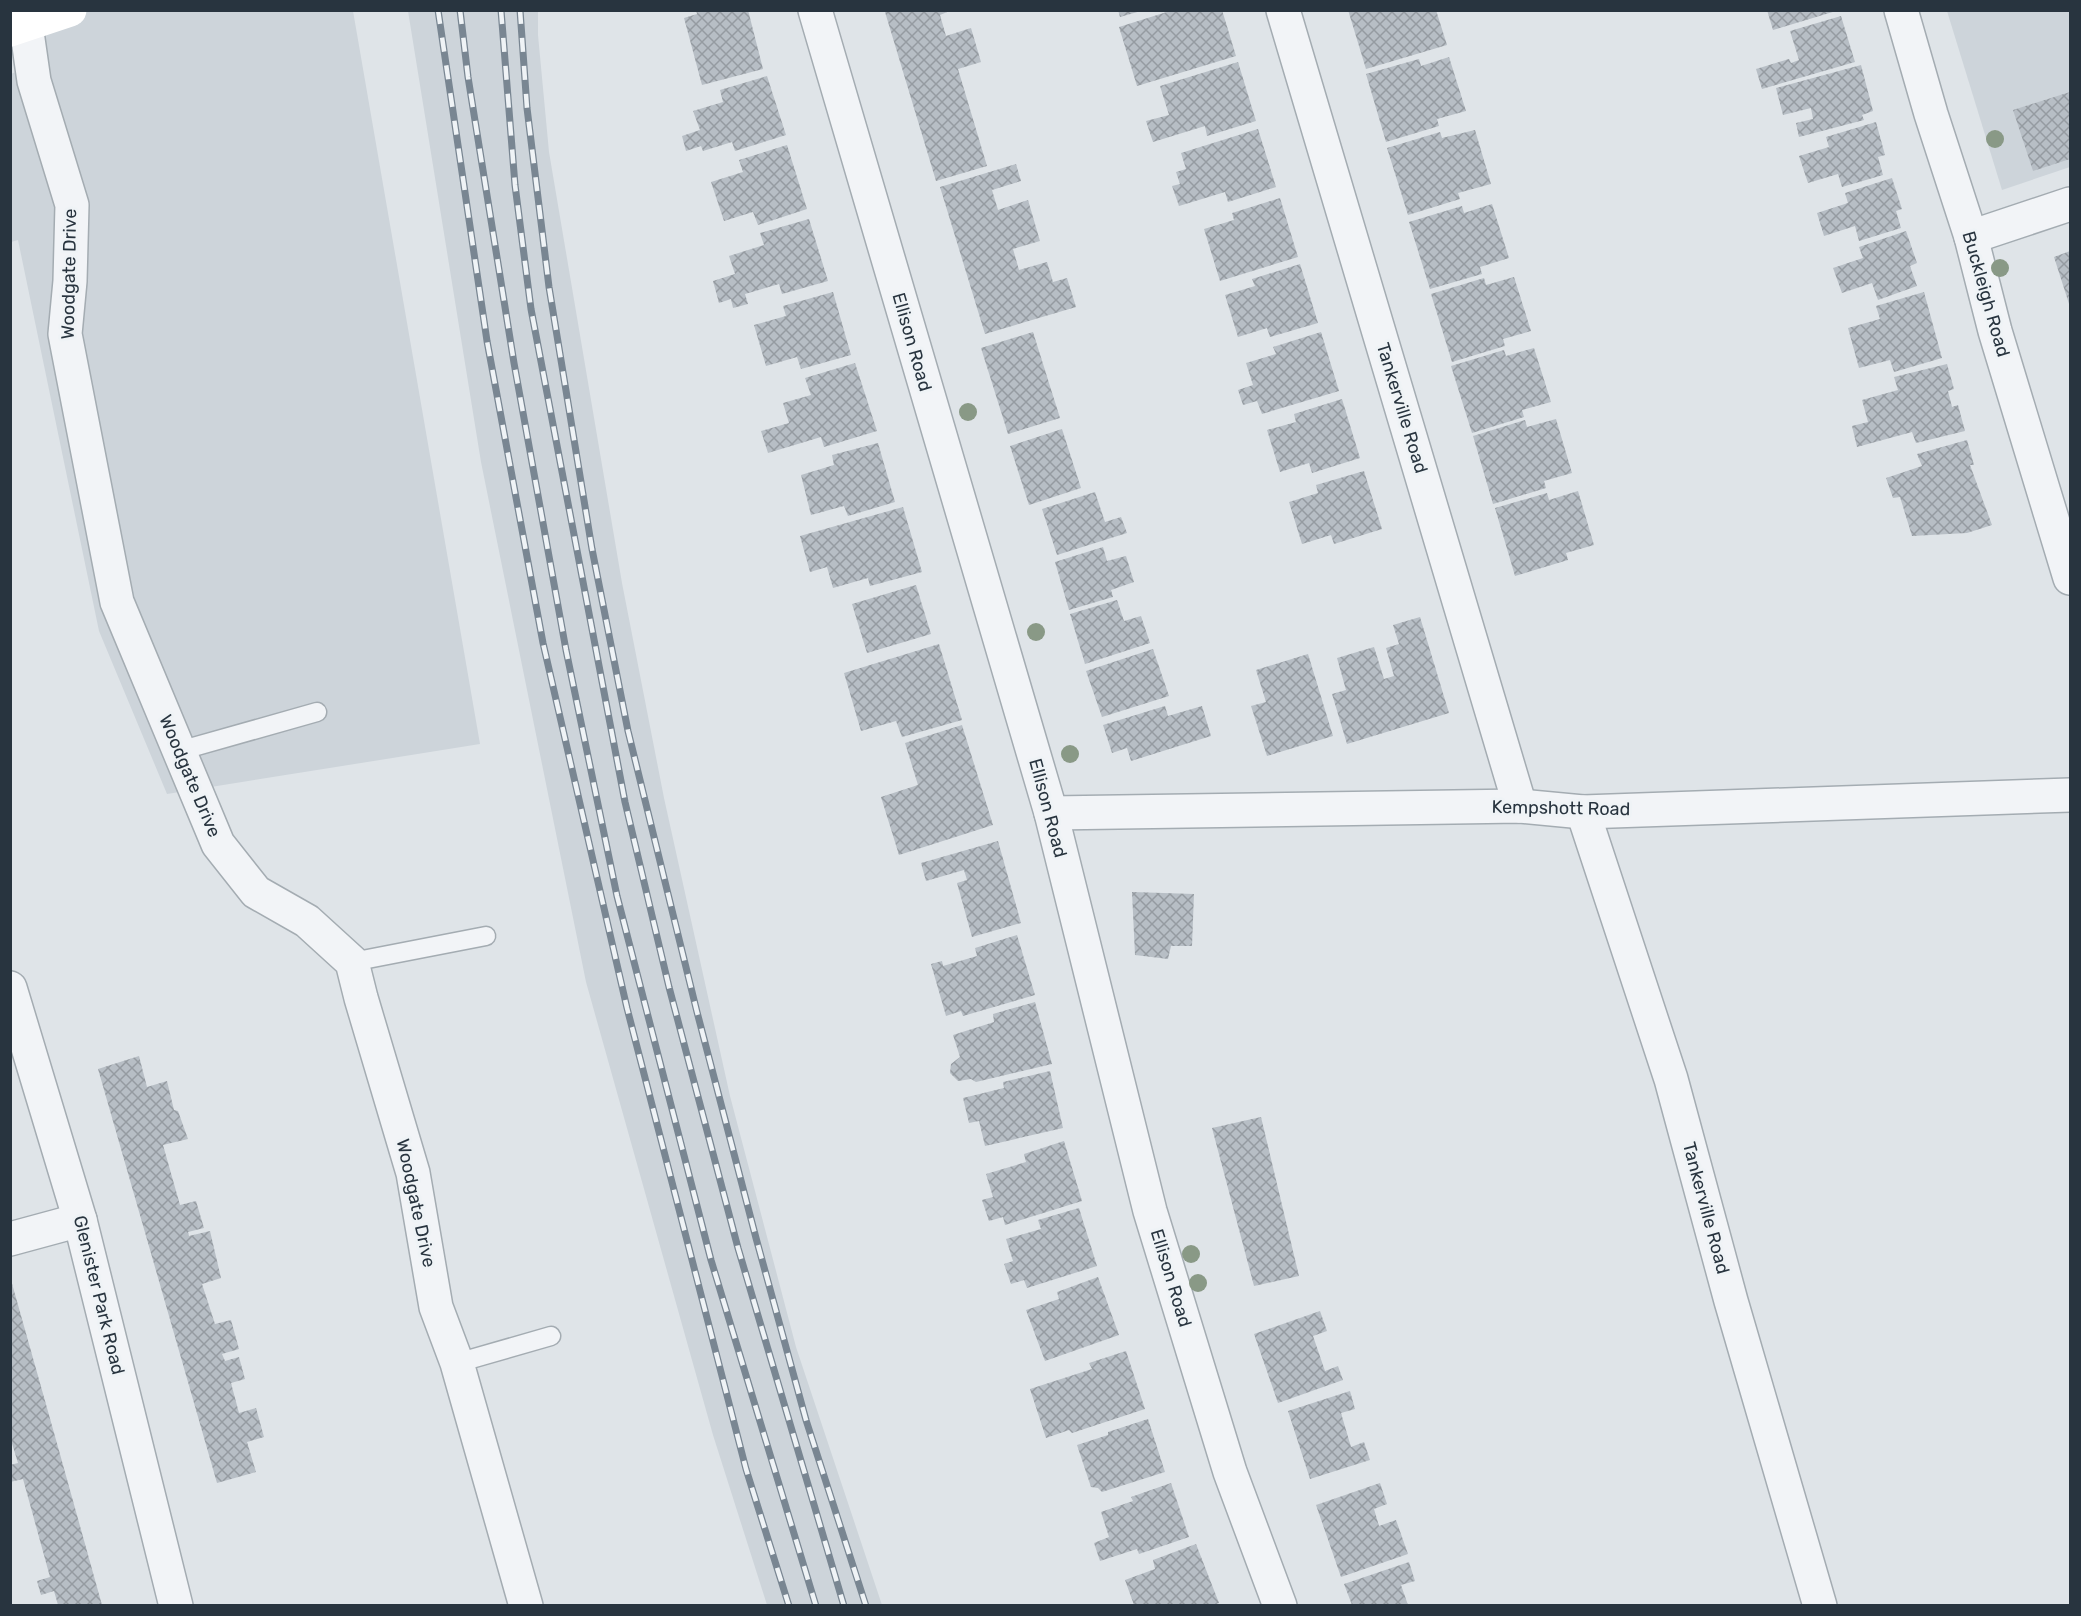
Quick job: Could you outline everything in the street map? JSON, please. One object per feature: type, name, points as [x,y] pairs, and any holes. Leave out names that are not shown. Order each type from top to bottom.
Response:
[{"type":"main road","points":[[20,22],[70,10]]},
{"type":"street","name":"Ellison Road","points":[[815,10],[1051,813],[1150,1211],[1230,1472],[1280,1605]]},
{"type":"street","name":"Tankerville Road","points":[[1283,10],[1520,806]]},
{"type":"street","name":"Buckleigh Road","points":[[1901,10],[1931,114],[1971,237],[1995,331],[2069,567]]},
{"type":"street","name":"Woodgate Drive","points":[[20,22],[34,81],[72,205],[70,281],[65,334],[117,602],[218,844],[256,892],[307,921],[352,962],[413,1173],[436,1307],[457,1363],[526,1605]]},
{"type":"street","points":[[1971,237],[2070,204]]},
{"type":"street","name":"Kempshott Road","points":[[1051,813],[1520,806],[1583,812],[2070,795]]},
{"type":"street","name":"Tankerville Road","points":[[1583,812],[1671,1079],[1731,1301],[1820,1605]]},
{"type":"street","name":"Glenister Park Road","points":[[10,988],[80,1220],[176,1605]]},
{"type":"street","points":[[10,1239],[80,1220]]},
{"type":"lane","points":[[179,751],[317,712]]},
{"type":"lane","points":[[352,962],[486,936]]},
{"type":"lane","points":[[457,1363],[551,1336]]},
{"type":"shaded area","points":[[39,11],[353,11],[480,744],[167,794],[99,631],[18,240],[11,242],[11,74],[48,59]]},
{"type":"shaded area","points":[[408,11],[538,11],[538,35],[549,152],[622,583],[664,798],[730,1096],[796,1347],[882,1605],[767,1605],[713,1435],[586,982],[481,462]]},
{"type":"shaded area","points":[[1947,11],[2070,11],[2070,167],[2002,190]]},
{"type":"building","points":[[696,10],[748,10],[763,69],[702,85],[684,18],[697,14]]},
{"type":"building","points":[[891,10],[952,10],[940,15],[946,36],[971,28],[981,62],[958,69],[987,166],[936,181],[885,12]]},
{"type":"building","points":[[1118,10],[1141,10],[1141,11],[1120,17]]},
{"type":"building","points":[[1173,10],[1222,10],[1236,56],[1137,86],[1119,27]]},
{"type":"building","points":[[1348,10],[1436,10],[1447,45],[1366,69]]},
{"type":"building","points":[[1767,10],[1836,10],[1836,11],[1773,30]]},
{"type":"building","points":[[1841,16],[1855,62],[1762,89],[1756,69],[1789,59],[1791,63],[1799,60],[1790,31]]},
{"type":"building","points":[[1449,57],[1466,111],[1437,119],[1439,126],[1386,142],[1366,74],[1419,59],[1421,66]]},
{"type":"building","points":[[1238,62],[1256,121],[1207,136],[1205,126],[1153,142],[1146,121],[1169,115],[1160,86]]},
{"type":"building","points":[[1861,65],[1873,111],[1862,115],[1864,120],[1799,137],[1796,123],[1813,119],[1811,108],[1783,115],[1776,88]]},
{"type":"building","points":[[767,76],[786,135],[735,151],[732,142],[703,151],[701,146],[686,151],[682,136],[700,130],[693,111],[723,102],[720,90]]},
{"type":"building","points":[[2070,92],[2070,159],[2033,171],[2013,110]]},
{"type":"building","points":[[1876,122],[1885,155],[1878,157],[1883,175],[1842,187],[1838,174],[1808,183],[1799,156],[1829,147],[1826,137]]},
{"type":"building","points":[[1258,129],[1276,187],[1228,202],[1225,192],[1179,206],[1172,186],[1180,184],[1176,172],[1186,169],[1181,153]]},
{"type":"building","points":[[1475,130],[1491,184],[1458,193],[1460,199],[1408,215],[1387,148],[1440,132],[1442,138]]},
{"type":"building","points":[[787,145],[807,209],[758,225],[753,212],[724,221],[711,182],[743,172],[739,160]]},
{"type":"building","points":[[1016,164],[1021,181],[992,190],[998,210],[1028,200],[1040,241],[1013,249],[1019,270],[1047,262],[1053,282],[1067,278],[1076,307],[985,334],[940,187]]},
{"type":"building","points":[[1892,178],[1902,209],[1896,211],[1901,228],[1859,241],[1855,226],[1824,236],[1817,213],[1848,203],[1845,193]]},
{"type":"building","points":[[1280,198],[1298,257],[1220,281],[1204,229],[1234,220],[1232,213]]},
{"type":"building","points":[[1492,204],[1509,258],[1480,267],[1482,274],[1430,289],[1409,222],[1462,206],[1464,213]]},
{"type":"building","points":[[809,219],[828,281],[782,294],[779,284],[745,294],[748,304],[733,308],[731,299],[719,303],[713,281],[735,274],[729,256],[764,245],[760,233]]},
{"type":"building","points":[[1906,231],[1917,263],[1910,266],[1917,286],[1878,300],[1872,283],[1842,293],[1833,268],[1863,258],[1859,247]]},
{"type":"building","points":[[2070,251],[2070,307],[2054,257]]},
{"type":"building","points":[[1300,264],[1318,323],[1270,337],[1267,328],[1238,337],[1225,295],[1255,286],[1252,279]]},
{"type":"building","points":[[1514,277],[1531,331],[1503,339],[1505,346],[1452,362],[1431,294],[1484,278],[1486,285]]},
{"type":"building","points":[[833,292],[851,355],[801,369],[797,357],[766,366],[754,325],[786,316],[783,306]]},
{"type":"building","points":[[1924,292],[1942,358],[1894,372],[1890,360],[1859,368],[1848,328],[1880,319],[1876,306]]},
{"type":"building","points":[[1033,332],[1060,418],[1008,434],[981,348]]},
{"type":"building","points":[[1321,332],[1339,391],[1262,414],[1257,401],[1243,405],[1238,390],[1253,385],[1246,363],[1276,354],[1273,347]]},
{"type":"building","points":[[1534,348],[1551,402],[1522,410],[1524,417],[1472,433],[1451,366],[1504,350],[1506,356]]},
{"type":"building","points":[[855,363],[877,431],[824,447],[821,437],[768,453],[761,431],[789,423],[783,403],[811,395],[805,378]]},
{"type":"building","points":[[1947,364],[1954,389],[1948,391],[1952,407],[1958,405],[1965,431],[1916,443],[1912,432],[1857,447],[1852,426],[1868,422],[1862,400],[1898,390],[1894,377]]},
{"type":"building","points":[[1342,399],[1360,458],[1312,473],[1309,463],[1280,472],[1267,430],[1296,422],[1294,414]]},
{"type":"building","points":[[1556,419],[1572,473],[1544,481],[1546,488],[1493,504],[1473,436],[1525,420],[1527,427]]},
{"type":"building","points":[[1062,429],[1081,488],[1029,505],[1010,446]]},
{"type":"building","points":[[1967,440],[1974,465],[1970,465],[1992,525],[1967,533],[1912,536],[1900,497],[1893,498],[1886,478],[1922,466],[1917,454]]},
{"type":"building","points":[[878,443],[895,502],[848,516],[844,506],[811,515],[801,475],[834,465],[832,455]]},
{"type":"building","points":[[1364,471],[1382,529],[1334,544],[1331,535],[1302,544],[1289,502],[1318,493],[1316,485]]},
{"type":"building","points":[[1578,491],[1594,545],[1566,553],[1568,560],[1515,576],[1495,508],[1547,493],[1549,500]]},
{"type":"building","points":[[1095,492],[1105,522],[1121,517],[1127,533],[1057,555],[1042,509]]},
{"type":"building","points":[[903,507],[922,572],[870,586],[868,578],[833,588],[827,567],[810,572],[800,536]]},
{"type":"building","points":[[1103,547],[1107,561],[1126,556],[1134,582],[1111,590],[1113,597],[1069,610],[1055,562]]},
{"type":"building","points":[[916,585],[931,634],[867,653],[852,604]]},
{"type":"building","points":[[1117,600],[1124,621],[1141,616],[1150,643],[1085,664],[1070,614]]},
{"type":"building","points":[[1420,617],[1449,713],[1347,744],[1332,694],[1346,690],[1337,658],[1374,647],[1384,679],[1394,676],[1386,648],[1399,644],[1393,625]]},
{"type":"building","points":[[939,644],[962,720],[902,737],[896,721],[861,731],[844,673]]},
{"type":"building","points":[[1153,649],[1169,696],[1102,717],[1086,671]]},
{"type":"building","points":[[1308,654],[1333,736],[1267,756],[1251,706],[1266,702],[1256,670]]},
{"type":"building","points":[[1165,706],[1168,716],[1202,706],[1211,736],[1131,761],[1127,748],[1112,753],[1103,725]]},
{"type":"building","points":[[962,725],[993,825],[899,855],[881,797],[918,785],[905,743]]},
{"type":"building","points":[[998,841],[1021,923],[972,937],[957,883],[967,880],[964,870],[926,881],[921,863]]},
{"type":"building","points":[[1132,892],[1194,894],[1192,946],[1171,946],[1168,959],[1135,955]]},
{"type":"building","points":[[1017,935],[1035,995],[963,1016],[961,1011],[946,1016],[931,964],[942,961],[943,966],[977,956],[975,948]]},
{"type":"building","points":[[1035,1002],[1052,1064],[976,1082],[971,1079],[958,1081],[950,1073],[951,1064],[960,1057],[953,1035],[994,1022],[993,1014]]},
{"type":"building","points":[[139,1056],[147,1087],[167,1081],[174,1110],[178,1111],[188,1139],[163,1145],[180,1205],[196,1201],[204,1228],[188,1232],[189,1236],[210,1231],[221,1278],[202,1284],[215,1324],[231,1320],[239,1349],[222,1354],[225,1361],[239,1357],[245,1379],[231,1383],[239,1413],[256,1408],[264,1437],[247,1442],[256,1472],[217,1483],[98,1069]]},
{"type":"building","points":[[1050,1071],[1063,1128],[985,1146],[979,1121],[969,1123],[963,1098],[1004,1088],[1003,1082]]},
{"type":"building","points":[[1261,1117],[1299,1276],[1254,1286],[1212,1128]]},
{"type":"building","points":[[1064,1141],[1082,1201],[1005,1225],[1003,1217],[989,1221],[982,1200],[993,1197],[986,1174],[1026,1162],[1024,1154]]},
{"type":"building","points":[[1079,1208],[1097,1266],[1027,1288],[1024,1280],[1011,1284],[1004,1264],[1013,1261],[1006,1239],[1041,1229],[1038,1220]]},
{"type":"building","points":[[1098,1277],[1119,1335],[1045,1361],[1026,1310],[1059,1299],[1057,1292]]},
{"type":"building","points":[[11,1280],[102,1605],[58,1605],[54,1591],[41,1595],[37,1581],[50,1577],[23,1479],[10,1482],[10,1465],[18,1463],[10,1437]]},
{"type":"building","points":[[1320,1311],[1327,1331],[1313,1336],[1325,1371],[1338,1366],[1343,1380],[1278,1403],[1254,1334]]},
{"type":"building","points":[[1126,1351],[1145,1409],[1072,1433],[1069,1430],[1046,1438],[1030,1389],[1092,1369],[1089,1363]]},
{"type":"building","points":[[1350,1391],[1355,1409],[1341,1413],[1351,1447],[1364,1442],[1370,1460],[1310,1479],[1288,1411]]},
{"type":"building","points":[[1148,1419],[1165,1472],[1102,1492],[1098,1488],[1091,1487],[1077,1445]]},
{"type":"building","points":[[1171,1483],[1189,1537],[1139,1554],[1137,1549],[1100,1561],[1094,1543],[1109,1537],[1101,1512],[1133,1501],[1131,1497]]},
{"type":"building","points":[[1380,1483],[1387,1504],[1374,1509],[1379,1526],[1396,1520],[1408,1554],[1341,1577],[1316,1505]]},
{"type":"building","points":[[1196,1544],[1219,1603],[1213,1605],[1134,1605],[1125,1580],[1155,1569],[1153,1560]]},
{"type":"building","points":[[1409,1562],[1415,1581],[1401,1585],[1408,1605],[1352,1605],[1344,1584]]},
{"type":"railway","points":[[438,10],[487,341],[543,643],[627,1008],[746,1469],[789,1606]]},
{"type":"railway","points":[[460,10],[468,77],[514,363],[566,650],[617,896],[711,1260],[816,1606]]},
{"type":"railway","points":[[501,10],[515,185],[531,309],[625,802],[669,987],[738,1248],[844,1606]]},
{"type":"railway","points":[[520,10],[527,108],[549,287],[592,549],[628,731],[697,1012],[756,1238],[806,1420],[866,1606]]}]
